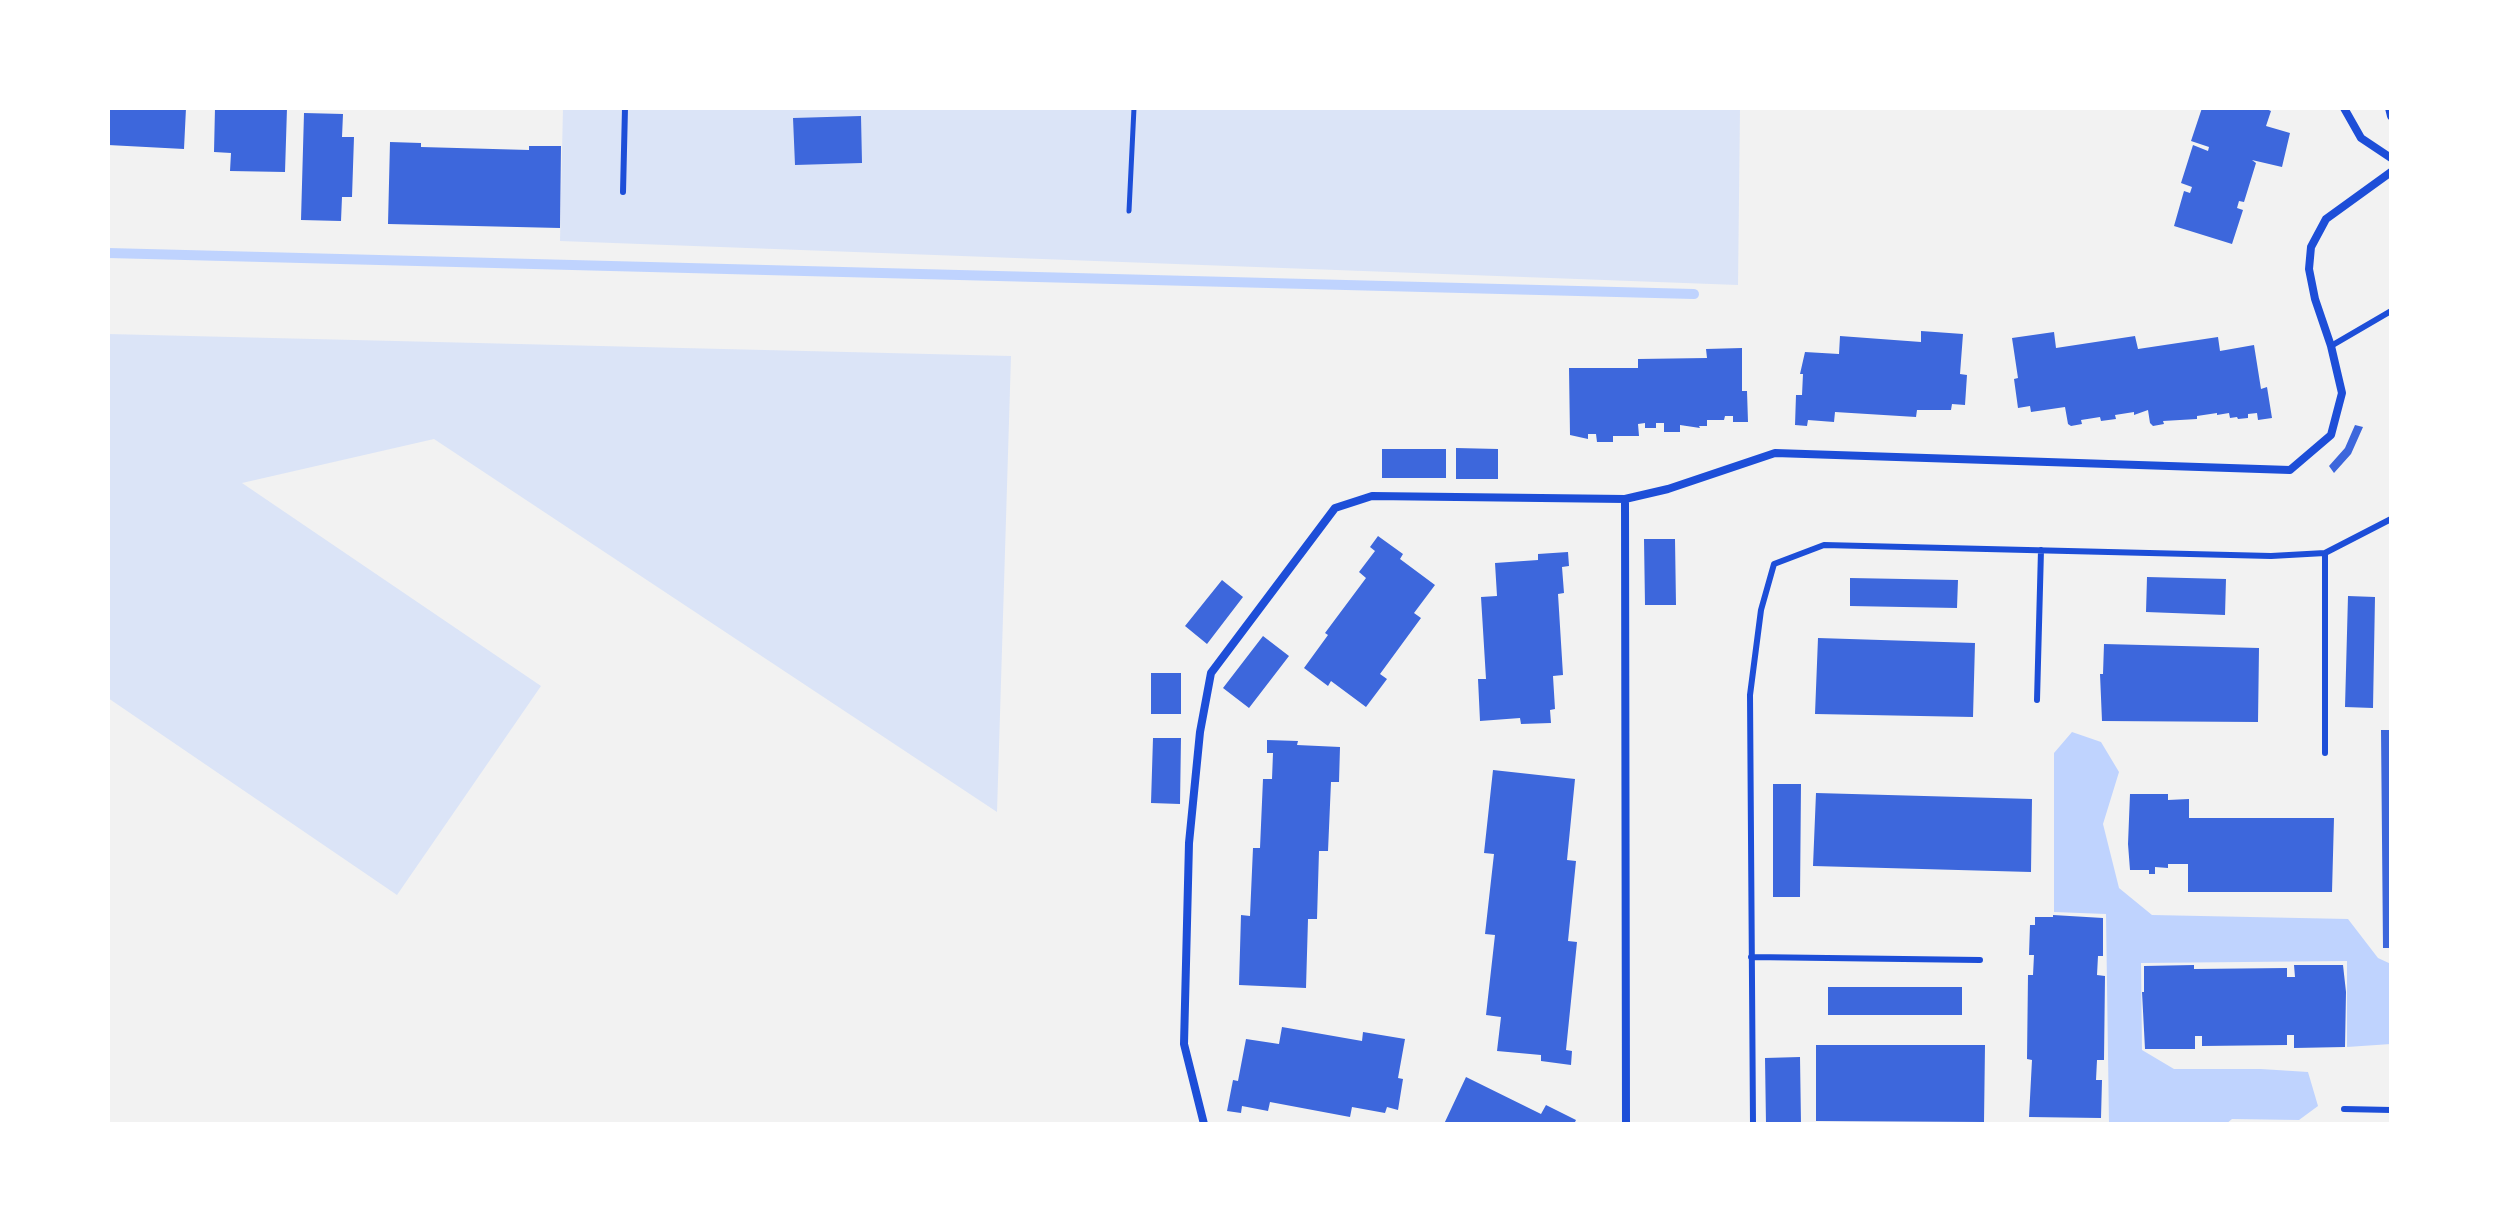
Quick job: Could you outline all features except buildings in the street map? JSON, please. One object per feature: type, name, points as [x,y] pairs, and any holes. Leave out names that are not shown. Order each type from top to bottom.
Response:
[{"type":"street","points":[[2344,108],[2361,138],[2391,158]]},
{"type":"street","points":[[2389,108],[2391,116]]},
{"type":"street","points":[[1204,1124],[1184,1044],[1189,843],[1200,732],[1211,673],[1335,508],[1372,496],[1625,499],[1668,489],[1775,453],[2290,470],[2331,435],[2342,393],[2331,346],[2315,299],[2309,269],[2311,247],[2326,219],[2391,172]]},
{"type":"street","points":[[1625,499],[1626,1124]]},
{"type":"lane","points":[[623,192],[625,108]]},
{"type":"lane","points":[[2331,346],[2391,311]]},
{"type":"lane","points":[[1753,1124],[1750,695],[1761,610],[1774,564],[1824,545],[2271,556],[2325,553],[2391,519]]},
{"type":"lane","points":[[2037,700],[2041,550]]},
{"type":"lane","points":[[2325,553],[2325,753]]},
{"type":"lane","points":[[1751,957],[1980,960]]},
{"type":"lane","points":[[2344,1109],[2391,1110]]},
{"type":"path","points":[[1129,211],[1134,108]]},
{"type":"shaded area","points":[[563,108],[1740,108],[1738,285],[560,241]]},
{"type":"shaded area","points":[[108,334],[1011,356],[997,812],[434,439],[242,483],[541,686],[397,895],[108,698]]},
{"type":"water","points":[[2072,732],[2101,742],[2119,772],[2103,824],[2119,888],[2152,915],[2348,919],[2378,958],[2391,964],[2391,1044],[2347,1047],[2347,961],[2141,963],[2142,1050],[2174,1069],[2308,1072],[2318,1106],[2299,1120],[2232,1119],[2226,1124],[2109,1124],[2106,914],[2054,912],[2054,753]]},
{"type":"waterway","points":[[108,253],[1694,294]]}]
